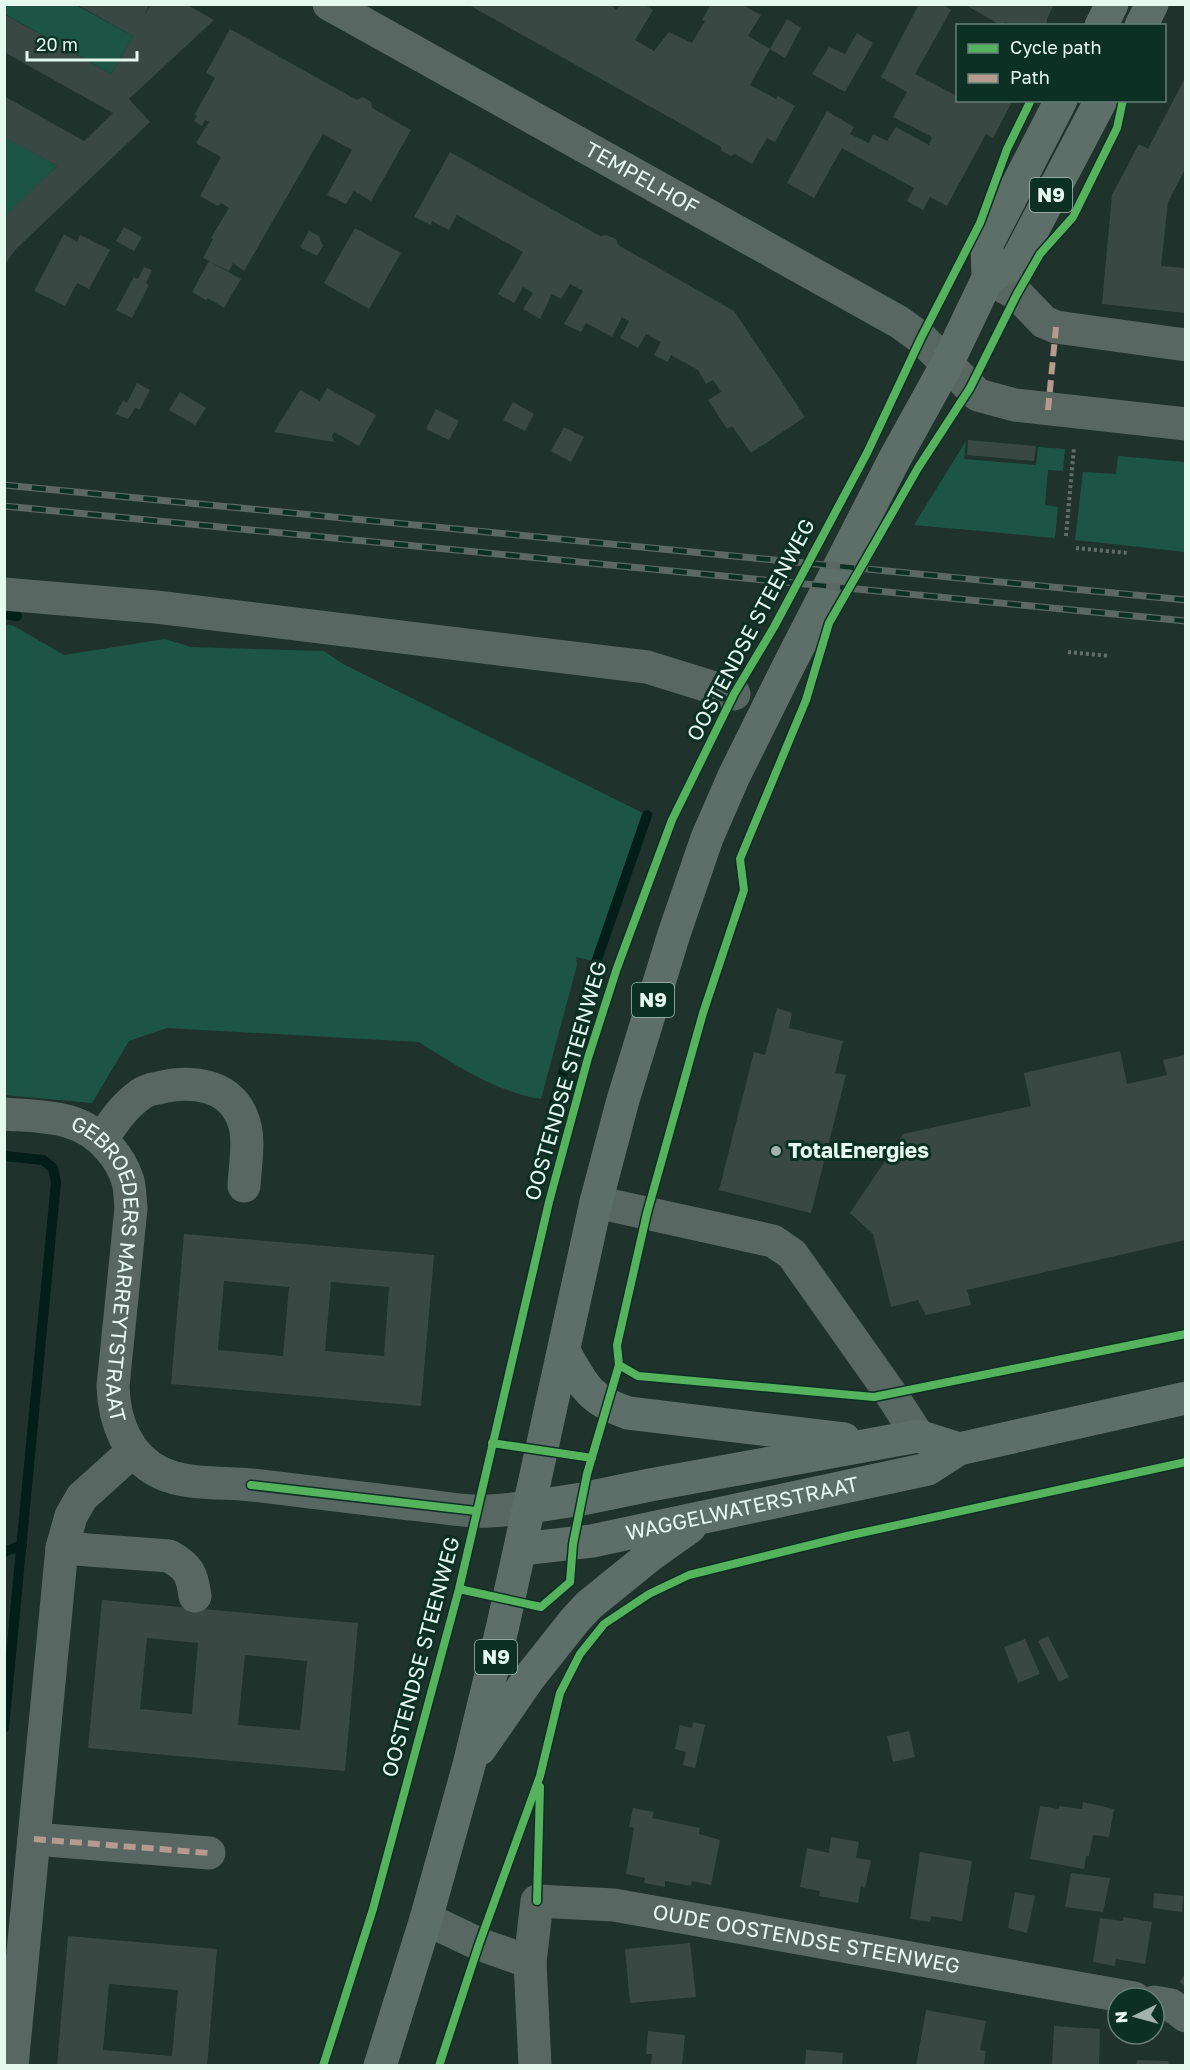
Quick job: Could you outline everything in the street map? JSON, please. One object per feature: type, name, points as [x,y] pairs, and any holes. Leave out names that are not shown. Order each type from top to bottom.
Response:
[{"type":"main road","points":[[1102,24],[1112,4]]},
{"type":"main road","points":[[1142,24],[1152,4]]},
{"type":"main road","name":"N9","points":[[380,2066],[426,1919],[469,1765],[521,1549],[596,1202],[626,1089],[674,934],[707,838],[734,776],[789,665],[946,364],[988,278],[987,244],[1060,102]]},
{"type":"main road","name":"N9","points":[[988,278],[1016,262],[1100,102]]},
{"type":"main road","points":[[564,1351],[585,1389],[607,1406],[628,1413],[881,1443]]},
{"type":"main road","name":"WAGGELWATERSTRAAT","points":[[521,1549],[582,1543],[928,1469],[959,1449],[1185,1398]]},
{"type":"main road","name":"WAGGELWATERSTRAAT","points":[[530,1507],[918,1436],[959,1449]]},
{"type":"main road","points":[[469,1765],[530,1678],[582,1612],[652,1554],[701,1519]]},
{"type":"street","name":"TEMPELHOF","points":[[329,4],[899,322],[921,338],[978,394],[1015,405],[1185,424]]},
{"type":"street","points":[[988,278],[1017,294],[1044,322],[1056,327],[1185,345]]},
{"type":"street","points":[[4,594],[156,607],[647,667],[734,694]]},
{"type":"street","points":[[102,1139],[124,1107],[144,1092],[173,1084],[215,1088],[231,1100],[242,1117],[247,1137],[244,1186]]},
{"type":"street","name":"GEBROEDERS MARREYTSTRAAT","points":[[4,1114],[62,1119],[86,1127],[102,1139],[118,1158],[128,1181],[131,1208],[112,1386],[116,1417],[122,1433],[133,1451],[147,1465],[162,1474],[179,1479],[476,1511],[530,1507]]},
{"type":"street","points":[[596,1202],[772,1241],[792,1254],[918,1436]]},
{"type":"street","name":"GEBROEDERS MARREYTSTRAAT","points":[[12,2066],[62,1548],[71,1516],[82,1497],[133,1451]]},
{"type":"street","points":[[476,1511],[521,1549]]},
{"type":"street","points":[[62,1548],[169,1556],[183,1564],[193,1578],[195,1596]]},
{"type":"street","points":[[34,1839],[209,1853]]},
{"type":"street","name":"OUDE OOSTENDSE STEENWEG","points":[[534,2066],[530,1962],[537,1901],[614,1905],[1106,1993]]},
{"type":"street","points":[[426,1919],[479,1944],[530,1962]]},
{"type":"street","points":[[1166,2004],[1172,2005],[1185,2016]]},
{"type":"path","points":[[1066,536],[1074,447]]},
{"type":"path","points":[[1076,548],[1128,553]]},
{"type":"path","points":[[1068,652],[1110,656]]},
{"type":"green space","points":[[4,5],[76,5],[133,36],[111,74],[5,14]]},
{"type":"green space","points":[[5,137],[57,166],[5,217]]},
{"type":"green space","points":[[966,441],[964,459],[1036,465],[1038,447],[1065,449],[1063,471],[1048,470],[1045,505],[1058,507],[1055,538],[914,525]]},
{"type":"green space","points":[[1118,456],[1185,462],[1185,552],[1075,540],[1083,472],[1116,474]]},
{"type":"green space","points":[[5,624],[14,626],[64,655],[165,639],[191,647],[324,651],[343,664],[647,815],[597,962],[576,957],[577,965],[541,1099],[509,1091],[493,1084],[462,1069],[419,1042],[167,1028],[129,1041],[92,1103],[5,1095]]},
{"type":"building","points":[[76,4],[149,4],[145,15],[151,4],[186,4],[214,20],[129,99],[150,122],[17,248],[4,265],[4,217],[57,166],[4,137],[4,96],[84,141],[113,113],[4,52],[4,14],[111,74],[133,36]]},
{"type":"building","points":[[467,4],[611,4],[616,10],[621,4],[643,4],[653,10],[635,40],[654,51],[669,32],[692,43],[705,21],[702,20],[711,4],[741,4],[761,15],[748,36],[770,49],[750,85],[776,99],[778,96],[795,106],[775,142],[767,138],[752,164],[735,154],[731,156],[722,151],[721,147],[678,122]]},
{"type":"building","points":[[919,4],[943,4],[951,10],[915,74],[956,95],[956,102],[1012,102],[993,138],[986,134],[947,206],[930,197],[923,210],[907,201],[914,188],[842,148],[814,198],[787,183],[827,111],[854,127],[850,134],[869,143],[873,134],[887,141],[896,127],[929,145],[932,137],[893,117],[907,92],[881,77]]},
{"type":"building","points":[[964,4],[1054,4],[1047,24],[1009,24],[1005,22],[999,24]]},
{"type":"building","points":[[787,19],[801,28],[785,58],[770,49]]},
{"type":"building","points":[[230,29],[357,100],[363,97],[371,102],[372,108],[411,130],[371,201],[354,191],[346,204],[327,195],[352,150],[323,134],[244,271],[233,263],[229,271],[203,258],[213,239],[211,238],[229,208],[221,203],[218,206],[200,196],[221,157],[196,143],[209,122],[205,120],[202,126],[194,121],[197,116],[195,114],[215,78],[206,73]]},
{"type":"building","points":[[857,33],[873,43],[845,92],[812,74],[829,47],[845,54]]},
{"type":"building","points":[[1185,78],[1185,169],[1168,202],[1161,266],[1185,268],[1185,313],[1102,304],[1112,195],[1139,144],[1148,149]]},
{"type":"building","points":[[450,152],[600,236],[606,235],[616,239],[618,245],[734,311],[805,417],[751,453],[732,426],[727,429],[708,400],[721,392],[713,380],[706,384],[698,370],[671,355],[668,362],[654,355],[661,342],[646,334],[638,348],[620,338],[629,321],[622,317],[612,337],[586,323],[581,332],[564,324],[583,291],[570,284],[561,299],[552,294],[540,319],[523,309],[533,293],[523,287],[514,303],[498,294],[523,252],[457,215],[449,230],[432,221],[431,225],[414,217]]},
{"type":"building","points":[[124,227],[142,237],[134,251],[116,241]]},
{"type":"building","points":[[355,228],[401,253],[369,309],[324,283]]},
{"type":"building","points":[[309,231],[319,236],[323,246],[317,256],[300,247]]},
{"type":"building","points":[[64,234],[77,242],[80,235],[110,250],[89,289],[77,283],[65,306],[34,291]]},
{"type":"building","points":[[209,261],[241,279],[224,308],[192,292]]},
{"type":"building","points":[[144,267],[152,270],[146,283],[149,285],[132,318],[116,310],[134,277],[138,279]]},
{"type":"building","points":[[137,383],[150,390],[140,409],[135,408],[128,419],[116,414],[123,400],[127,403]]},
{"type":"building","points":[[327,388],[376,415],[359,446],[334,432],[332,436],[334,442],[274,432],[300,390],[320,401]]},
{"type":"building","points":[[180,392],[206,408],[195,425],[169,410]]},
{"type":"building","points":[[513,402],[534,414],[525,431],[503,420]]},
{"type":"building","points":[[436,409],[459,421],[449,440],[426,429]]},
{"type":"building","points":[[564,427],[584,437],[571,462],[551,451]]},
{"type":"building","points":[[968,440],[1036,446],[1034,461],[967,455]]},
{"type":"building","points":[[777,1008],[792,1013],[789,1028],[843,1041],[835,1073],[846,1075],[811,1213],[719,1190],[754,1052],[765,1055]]},
{"type":"building","points":[[1120,1051],[1127,1084],[1167,1075],[1163,1060],[1185,1055],[1185,1240],[967,1290],[971,1305],[926,1315],[918,1300],[891,1307],[873,1234],[850,1213],[903,1134],[1031,1106],[1024,1073]]},
{"type":"building","points":[[184,1234],[434,1255],[421,1406],[171,1384]],"holes":[[[224,1281],[289,1287],[283,1356],[218,1350]],[[331,1282],[389,1287],[384,1356],[325,1351]]]},
{"type":"building","points":[[102,1600],[358,1623],[345,1771],[88,1748]],"holes":[[[147,1638],[198,1643],[192,1714],[140,1709]],[[245,1655],[307,1661],[300,1730],[238,1725]]]},
{"type":"building","points":[[1048,1636],[1069,1677],[1059,1682],[1038,1641]]},
{"type":"building","points":[[1025,1639],[1040,1674],[1018,1683],[1004,1647]]},
{"type":"building","points":[[693,1722],[705,1725],[695,1768],[683,1765],[686,1752],[675,1749],[680,1725],[692,1728]]},
{"type":"building","points":[[909,1731],[915,1757],[893,1762],[887,1736]]},
{"type":"building","points":[[1083,1802],[1114,1809],[1109,1837],[1093,1835],[1084,1869],[1030,1859],[1040,1806],[1082,1809]]},
{"type":"building","points":[[633,1808],[654,1812],[652,1818],[700,1828],[699,1834],[720,1840],[711,1885],[692,1881],[691,1886],[665,1881],[665,1887],[644,1883],[645,1878],[626,1874],[634,1828],[629,1827]]},
{"type":"building","points":[[831,1837],[859,1842],[856,1858],[871,1860],[865,1888],[861,1886],[858,1903],[819,1896],[820,1891],[800,1887],[807,1848],[829,1853]]},
{"type":"building","points":[[920,1852],[972,1861],[962,1921],[931,1916],[930,1922],[910,1919]]},
{"type":"building","points":[[1071,1873],[1110,1878],[1103,1912],[1065,1907]]},
{"type":"building","points":[[1015,1892],[1035,1896],[1027,1933],[1008,1928]]},
{"type":"building","points":[[1154,1893],[1183,1896],[1182,1912],[1153,1908]]},
{"type":"building","points":[[1123,1917],[1152,1922],[1145,1964],[1116,1959],[1115,1966],[1093,1962],[1100,1918],[1123,1921]]},
{"type":"building","points":[[68,1936],[217,1949],[207,2066],[57,2066]],"holes":[[[109,1984],[178,1990],[172,2056],[103,2050]]]},
{"type":"building","points":[[690,1943],[696,1997],[630,2003],[625,1949]]},
{"type":"building","points":[[1185,1973],[1185,1987],[1180,1982]]},
{"type":"building","points":[[926,2010],[986,2021],[980,2050],[986,2051],[984,2065],[916,2066]]},
{"type":"building","points":[[1054,2026],[1100,2029],[1099,2066],[1052,2066]]},
{"type":"building","points":[[648,2031],[685,2035],[682,2066],[651,2066],[652,2054],[646,2054]]},
{"type":"building","points":[[806,2050],[843,2053],[842,2066],[805,2065]]},
{"type":"building","points":[[1137,2060],[1168,2061],[1169,2066],[1136,2066]]},
{"type":"waterway","points":[[4,614],[17,616]]},
{"type":"waterway","points":[[553,1107],[592,974],[647,815]]},
{"type":"waterway","points":[[4,1156],[43,1160],[53,1168],[56,1182],[4,1728]]},
{"type":"waterway","points":[[4,1552],[22,1545]]},
{"type":"railway","points":[[4,485],[1186,600]]},
{"type":"railway","points":[[4,506],[1186,621]]},
{"type":"marked path","points":[[1048,410],[1056,327]]},
{"type":"marked path","points":[[34,1839],[209,1853]]},
{"type":"cycle path","name":"OOSTENDSE STEENWEG","points":[[323,2066],[373,1909],[459,1589],[549,1202],[588,1058],[617,968],[672,820],[734,694],[774,627],[867,453],[921,338],[980,223],[1007,149],[1030,102]]},
{"type":"cycle path","points":[[570,1582],[573,1544],[587,1474],[619,1365],[617,1345],[647,1213],[703,1013],[744,890],[740,859],[806,700],[829,623],[918,468],[970,388],[1017,294],[1040,254],[1073,217],[1117,128],[1123,102]]},
{"type":"cycle path","points":[[619,1365],[638,1376],[874,1397],[1186,1334]]},
{"type":"cycle path","points":[[492,1443],[592,1458]]},
{"type":"cycle path","points":[[439,2066],[479,1944],[540,1776],[560,1693],[580,1654],[604,1624],[649,1594],[689,1575],[847,1536],[1186,1462]]},
{"type":"cycle path","points":[[251,1485],[476,1511]]},
{"type":"cycle path","name":"OOSTENDSE STEENWEG","points":[[459,1589],[541,1607],[570,1582]]},
{"type":"cycle path","points":[[537,1901],[540,1787]]},
{"type":"place","name":"TotalEnergies","points":[[776,1151]]}]
